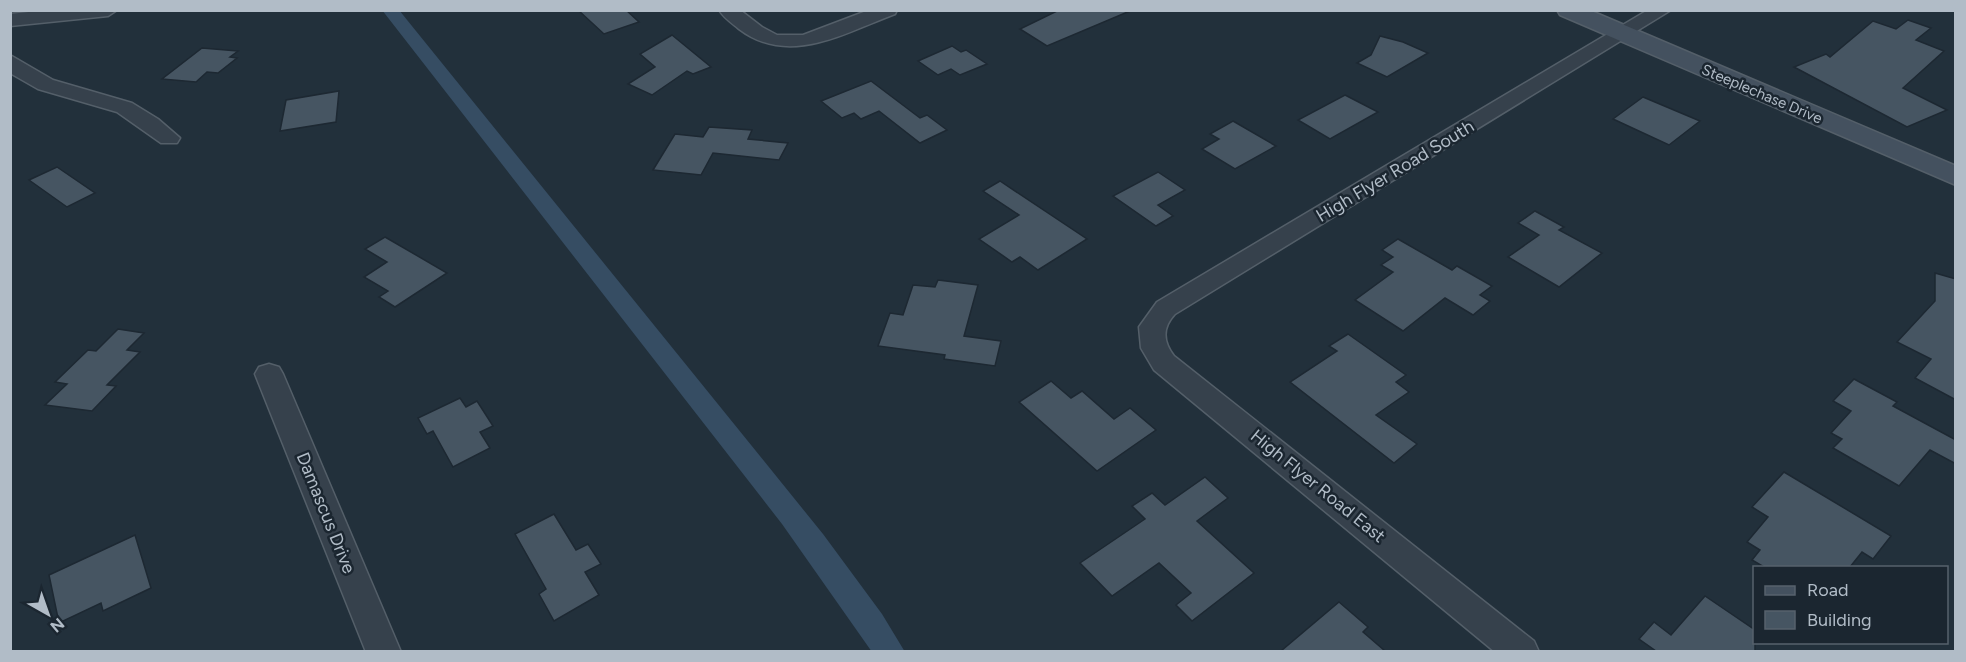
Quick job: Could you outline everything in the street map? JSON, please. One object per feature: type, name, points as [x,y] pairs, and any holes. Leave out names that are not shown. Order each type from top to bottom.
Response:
[{"type":"street","points":[[15,20],[108,10]]},
{"type":"street","points":[[728,10],[758,35],[781,43],[806,41],[888,10]]},
{"type":"street","name":"Steeplechase Drive","points":[[1568,10],[1956,177]]},
{"type":"street","name":"High Flyer Road South","points":[[1166,308],[1662,10]]},
{"type":"street","points":[[10,61],[31,79],[120,106],[169,138]]},
{"type":"street","name":"High Flyer Road East","points":[[1166,308],[1156,316],[1151,327],[1150,339],[1164,363],[1522,651]]},
{"type":"street","name":"Damascus Drive","points":[[269,374],[384,651]]},
{"type":"building","points":[[578,10],[626,10],[639,22],[604,34]]},
{"type":"building","points":[[1059,10],[1130,11],[1047,46],[1020,29]]},
{"type":"building","points":[[1908,20],[1931,28],[1916,40],[1944,51],[1903,88],[1947,110],[1907,127],[1794,67],[1826,54],[1830,57],[1873,21],[1896,29]]},
{"type":"building","points":[[672,35],[711,67],[693,74],[687,71],[652,95],[628,84],[655,67],[640,54]]},
{"type":"building","points":[[1380,36],[1403,42],[1428,53],[1387,77],[1357,63],[1371,55]]},
{"type":"building","points":[[952,46],[961,52],[966,50],[987,64],[960,75],[951,69],[938,75],[918,61]]},
{"type":"building","points":[[202,48],[238,51],[230,57],[237,58],[218,73],[207,72],[196,82],[162,79]]},
{"type":"building","points":[[871,81],[920,118],[927,115],[947,130],[920,143],[879,111],[861,119],[854,113],[842,118],[821,101]]},
{"type":"building","points":[[339,91],[336,122],[280,131],[286,100]]},
{"type":"building","points":[[1345,95],[1378,112],[1330,139],[1298,120]]},
{"type":"building","points":[[1643,97],[1700,121],[1669,145],[1613,119]]},
{"type":"building","points":[[1233,121],[1276,146],[1235,169],[1202,149],[1219,139],[1210,134]]},
{"type":"building","points":[[709,127],[752,130],[748,139],[788,143],[779,160],[713,153],[701,175],[653,170],[675,134],[703,137]]},
{"type":"building","points":[[57,167],[95,193],[67,207],[29,180]]},
{"type":"building","points":[[1158,172],[1185,190],[1158,205],[1173,216],[1156,226],[1113,196]]},
{"type":"building","points":[[1000,181],[1087,239],[1038,270],[1020,257],[1012,262],[979,239],[1019,215],[983,191]]},
{"type":"building","points":[[1535,211],[1564,227],[1559,230],[1602,253],[1559,287],[1508,257],[1539,235],[1518,223]]},
{"type":"building","points":[[385,237],[447,273],[395,307],[379,297],[388,291],[364,277],[387,262],[365,249]]},
{"type":"building","points":[[1398,239],[1452,270],[1457,266],[1492,286],[1480,295],[1490,301],[1473,315],[1445,298],[1403,331],[1355,300],[1393,272],[1381,265],[1393,257],[1382,250]]},
{"type":"building","points":[[1935,273],[1956,279],[1956,400],[1915,378],[1931,359],[1897,342],[1935,301]]},
{"type":"building","points":[[938,280],[978,285],[964,336],[1001,341],[995,366],[944,359],[945,355],[878,346],[890,313],[903,315],[913,285],[935,287]]},
{"type":"building","points":[[118,329],[144,333],[127,350],[140,352],[107,385],[116,386],[92,411],[45,405],[67,384],[55,382],[88,350],[96,351]]},
{"type":"building","points":[[1348,334],[1406,375],[1396,382],[1409,392],[1376,415],[1417,444],[1394,463],[1290,382],[1337,351],[1329,346]]},
{"type":"building","points":[[1854,379],[1897,402],[1893,406],[1956,440],[1956,464],[1930,450],[1899,486],[1833,448],[1842,439],[1831,433],[1851,411],[1833,401]]},
{"type":"building","points":[[1051,381],[1071,398],[1082,391],[1114,419],[1130,408],[1156,430],[1097,471],[1019,402]]},
{"type":"building","points":[[460,398],[466,407],[477,401],[493,426],[480,432],[490,448],[453,467],[433,431],[427,434],[418,418]]},
{"type":"building","points":[[1784,472],[1891,536],[1873,559],[1862,552],[1851,566],[1762,566],[1752,560],[1760,550],[1747,542],[1768,517],[1752,507]]},
{"type":"building","points":[[1205,477],[1228,498],[1197,521],[1254,573],[1192,621],[1176,605],[1191,593],[1159,563],[1112,596],[1080,563],[1145,519],[1132,506],[1152,493],[1165,505]]},
{"type":"building","points":[[554,514],[576,550],[588,544],[601,564],[585,572],[599,595],[554,621],[539,594],[546,589],[515,534]]},
{"type":"building","points":[[135,535],[151,588],[103,611],[101,603],[59,623],[49,575]]},
{"type":"building","points":[[1705,596],[1753,629],[1755,651],[1656,651],[1639,639],[1654,622],[1671,635]]},
{"type":"building","points":[[1339,602],[1368,627],[1363,632],[1385,651],[1281,651]]},
{"type":"waterway","points":[[390,10],[792,516],[833,569],[890,652]]}]
